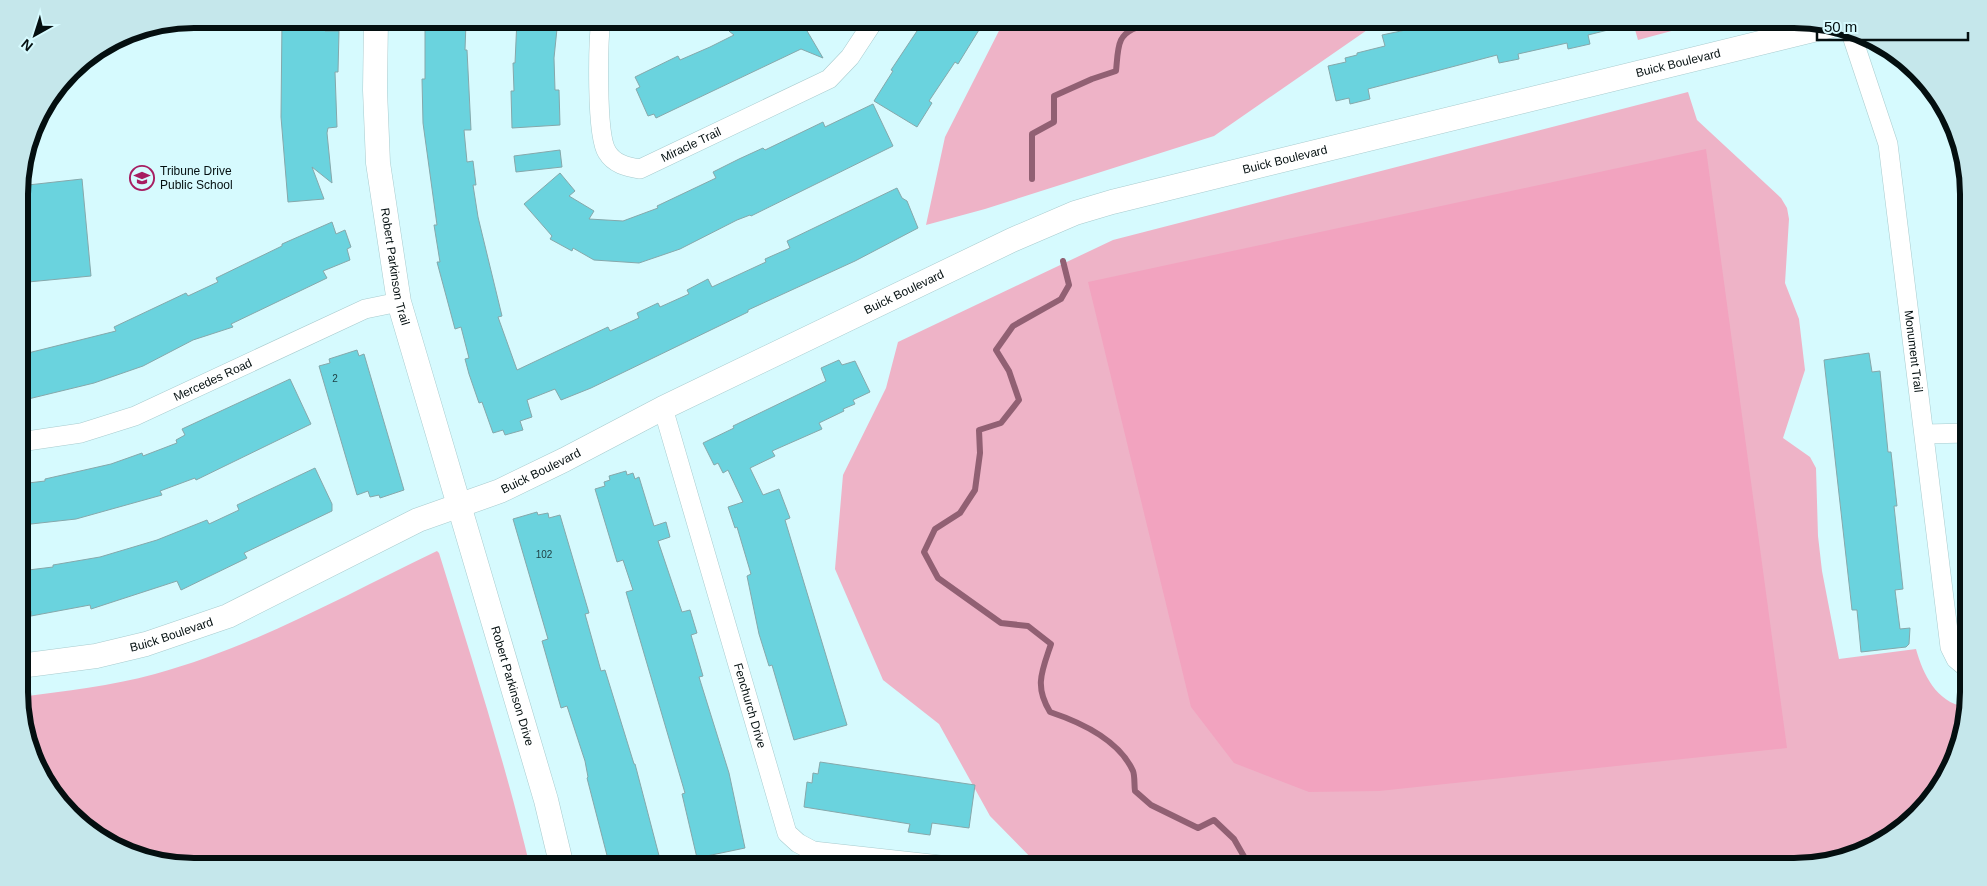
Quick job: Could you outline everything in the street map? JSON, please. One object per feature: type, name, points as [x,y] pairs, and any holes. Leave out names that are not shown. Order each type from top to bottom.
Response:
[{"type":"street","name":"Robert Parkinson Trail","points":[[376,28],[375,90],[379,172],[399,302],[458,506]]},
{"type":"street","name":"Miracle Trail","points":[[600,28],[598,62],[601,132],[606,152],[625,167],[640,169],[829,79],[850,56],[869,28]]},
{"type":"street","name":"Buick Boulevard","points":[[28,665],[117,651],[195,628],[250,606],[418,520],[500,491],[663,408],[1012,240],[1075,214],[1112,202],[1815,29]]},
{"type":"street","name":"Monument Trail","points":[[1853,38],[1888,144],[1950,647],[1956,659],[1960,662]]},
{"type":"street","name":"Mercedes Road","points":[[28,441],[81,433],[135,416],[365,309],[399,302]]},
{"type":"street","name":"Fenchurch Drive","points":[[663,408],[787,833],[798,843],[813,851],[876,858]]},
{"type":"street","points":[[1925,434],[1960,433]]},
{"type":"street","name":"Robert Parkinson Drive","points":[[458,506],[546,800],[560,858]]},
{"type":"shaded area","points":[[1000,28],[1370,28],[1214,136],[985,209],[926,225],[945,137]]},
{"type":"shaded area","points":[[1635,28],[1683,28],[1638,40]]},
{"type":"shaded area","points":[[1688,92],[1697,120],[1781,198],[1787,208],[1789,219],[1785,283],[1799,319],[1805,370],[1783,438],[1810,457],[1816,468],[1818,536],[1822,571],[1839,659],[1916,649],[1932,686],[1946,699],[1959,705],[1954,735],[1947,756],[1937,775],[1911,810],[1876,836],[1847,850],[1804,858],[1031,858],[990,816],[939,724],[883,680],[835,569],[843,475],[886,388],[898,342],[1113,240]]},
{"type":"shaded area","points":[[1706,149],[1787,748],[1379,791],[1309,792],[1234,763],[1191,707],[1088,282]]},
{"type":"shaded area","points":[[437,551],[439,553],[510,788],[528,858],[172,857],[140,850],[111,836],[76,810],[62,793],[40,756],[33,735],[28,696],[88,688],[155,674],[228,650],[299,619]]},
{"type":"building","points":[[282,28],[325,28],[325,31],[339,31],[338,72],[335,72],[337,127],[328,128],[327,133],[332,183],[312,167],[324,199],[288,202],[281,117]]},
{"type":"building","points":[[425,28],[466,28],[465,50],[467,50],[471,130],[464,130],[467,162],[473,161],[476,185],[473,185],[478,217],[502,316],[498,317],[517,370],[608,327],[610,331],[639,318],[637,313],[658,303],[660,307],[689,294],[687,290],[708,279],[712,287],[766,262],[765,259],[790,248],[787,241],[897,188],[902,198],[907,201],[918,228],[855,261],[748,310],[748,312],[591,388],[561,400],[555,389],[527,400],[532,417],[520,421],[523,430],[505,435],[503,430],[493,433],[482,402],[479,403],[469,374],[465,359],[469,358],[461,327],[455,329],[437,262],[440,262],[434,225],[437,225],[423,123],[422,79],[425,79]]},
{"type":"building","points":[[517,28],[557,28],[554,58],[555,90],[559,90],[560,125],[512,128],[511,91],[514,91],[513,63],[515,63]]},
{"type":"building","points":[[736,28],[805,28],[823,58],[801,49],[656,118],[654,114],[648,116],[636,89],[640,87],[635,77],[678,56],[680,60],[734,35],[729,31]]},
{"type":"building","points":[[919,28],[980,28],[958,64],[955,62],[929,101],[932,103],[917,127],[874,101],[893,71],[891,70]]},
{"type":"building","points":[[1415,28],[1616,28],[1588,35],[1590,44],[1568,49],[1567,43],[1518,54],[1519,59],[1499,63],[1497,55],[1368,89],[1370,99],[1350,104],[1349,98],[1336,101],[1328,66],[1346,62],[1345,58],[1357,55],[1357,53],[1385,46],[1382,35]]},
{"type":"building","points":[[873,104],[893,146],[680,249],[639,263],[594,260],[573,248],[572,251],[550,239],[552,236],[524,204],[560,173],[575,191],[569,196],[594,211],[589,219],[623,221],[658,208],[657,206],[716,178],[713,172],[739,159],[763,148],[765,150],[823,122],[825,127]]},
{"type":"building","points":[[560,150],[562,167],[516,172],[514,156]]},
{"type":"building","points":[[82,179],[91,276],[28,282],[28,185]]},
{"type":"building","points":[[332,222],[336,234],[345,230],[351,247],[347,249],[350,260],[323,271],[327,278],[231,324],[233,327],[193,340],[143,366],[94,383],[28,399],[28,353],[116,331],[114,327],[186,293],[188,296],[218,282],[216,278],[282,246],[282,244]]},
{"type":"building","points":[[357,350],[359,356],[364,354],[404,490],[380,498],[379,495],[370,497],[368,491],[357,495],[319,366],[330,363],[329,359]]},
{"type":"building","points":[[1869,353],[1872,372],[1880,371],[1888,452],[1891,452],[1897,506],[1894,506],[1903,589],[1895,590],[1900,629],[1910,628],[1909,644],[1906,647],[1861,652],[1857,610],[1852,610],[1824,360]]},
{"type":"building","points":[[839,360],[842,365],[855,361],[870,392],[853,400],[855,404],[843,409],[844,411],[819,423],[822,429],[772,451],[775,456],[750,468],[763,495],[779,489],[790,518],[785,520],[847,725],[794,740],[772,665],[769,666],[759,634],[747,576],[751,574],[737,527],[735,528],[728,507],[743,502],[728,470],[723,473],[718,463],[714,465],[703,443],[734,428],[733,426],[826,381],[821,368]]},
{"type":"building","points":[[290,379],[311,424],[196,480],[195,478],[160,491],[162,495],[76,519],[28,524],[28,483],[45,481],[45,479],[111,464],[142,453],[143,456],[177,443],[176,440],[185,435],[182,429]]},
{"type":"building","points":[[315,468],[332,504],[332,511],[244,553],[247,558],[181,590],[177,581],[91,609],[90,605],[31,616],[31,611],[28,611],[28,570],[100,557],[157,540],[207,520],[209,524],[239,510],[237,505]]},
{"type":"building","points":[[626,471],[627,475],[633,473],[635,479],[639,477],[654,526],[666,522],[670,537],[658,541],[682,612],[690,610],[697,633],[691,635],[703,676],[699,677],[729,773],[745,848],[697,858],[682,794],[685,793],[626,592],[633,590],[623,560],[617,562],[595,489],[605,486],[604,482],[610,480],[609,476]]},
{"type":"building","points":[[537,512],[538,515],[548,513],[549,518],[560,515],[589,613],[585,614],[601,671],[605,670],[635,764],[660,858],[608,858],[587,778],[585,761],[567,706],[561,708],[542,641],[548,639],[513,519]]},
{"type":"building","points":[[820,762],[975,785],[969,828],[932,823],[930,835],[908,832],[910,824],[804,807],[807,782],[812,783],[813,773],[818,774]]},
{"type":"waterway","points":[[1032,179],[1032,134],[1054,122],[1054,96],[1092,79],[1116,71],[1121,40],[1128,32],[1136,28]]},
{"type":"waterway","points":[[1063,261],[1069,285],[1061,299],[1013,326],[996,350],[1009,371],[1019,400],[1001,423],[979,430],[980,453],[975,490],[960,513],[935,529],[924,552],[938,578],[1001,623],[1028,626],[1051,644],[1041,678],[1042,694],[1050,712],[1086,727],[1118,750],[1127,760],[1133,771],[1135,791],[1151,805],[1198,828],[1214,820],[1234,839],[1245,858]]},
{"type":"place","name":"Tribune Drive Public School","points":[[142,178]]}]
